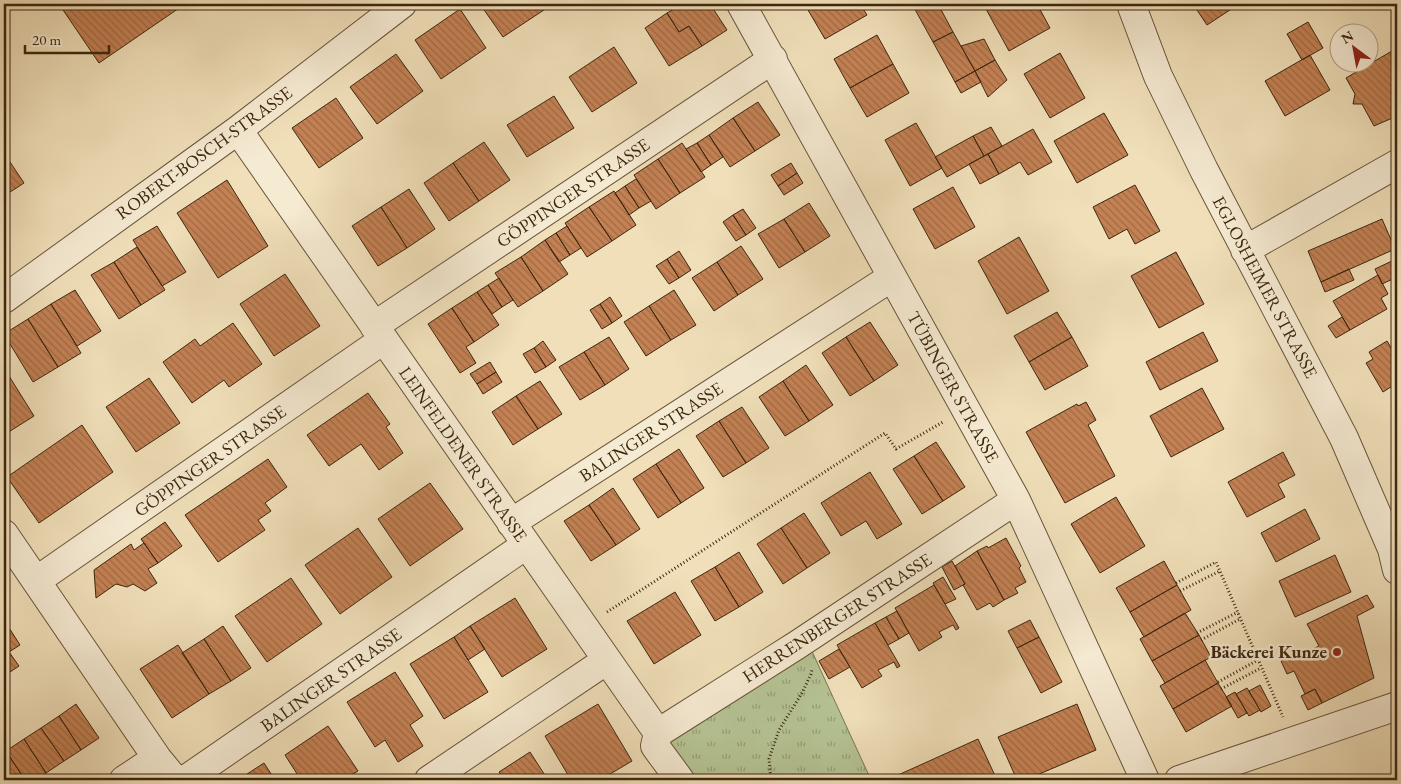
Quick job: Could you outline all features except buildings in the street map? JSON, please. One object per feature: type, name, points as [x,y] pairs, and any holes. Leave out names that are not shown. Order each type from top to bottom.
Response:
[{"type":"street","name":"ROBERT-BOSCH-STRASSE","points":[[4,299],[238,130],[402,4]]},
{"type":"street","name":"TÜBINGER STRASSE","points":[[741,4],[1016,500],[1144,780]]},
{"type":"street","name":"EGLOSHEIMER STRASSE","points":[[1131,4],[1158,76],[1204,170],[1344,438],[1392,549],[1397,570]]},
{"type":"street","name":"GÖPPINGER STRASSE","points":[[36,582],[378,333],[773,59]]},
{"type":"street","name":"LEINFELDENER STRASSE","points":[[238,130],[658,733],[655,746],[680,780]]},
{"type":"street","points":[[1245,250],[1397,164]]},
{"type":"street","name":"BALINGER STRASSE","points":[[511,523],[892,277]]},
{"type":"street","name":"HERRENBERGER STRASSE","points":[[658,733],[797,645],[1016,500]]},
{"type":"street","points":[[4,534],[156,758],[175,780]]},
{"type":"street","name":"BALINGER STRASSE","points":[[185,780],[526,545]]},
{"type":"street","points":[[429,780],[607,660]]},
{"type":"street","points":[[1179,780],[1397,706]]},
{"type":"street","points":[[124,780],[156,758]]},
{"type":"path","points":[[584,627],[884,432],[896,449],[966,410]]},
{"type":"path","points":[[1176,583],[1216,562],[1294,740]]},
{"type":"path","points":[[1180,591],[1220,571]]},
{"type":"path","points":[[1197,633],[1238,612]]},
{"type":"path","points":[[1201,640],[1241,619]]},
{"type":"path","points":[[771,780],[769,759],[779,730],[802,694],[811,674],[812,664],[800,653],[797,645]]},
{"type":"path","points":[[1218,682],[1258,660]]},
{"type":"path","points":[[1221,688],[1261,668]]},
{"type":"green space","points":[[810,647],[871,780],[694,780],[664,738]]},
{"type":"place","name":"Bäckerei Kunze","points":[[1337,652]]}]
